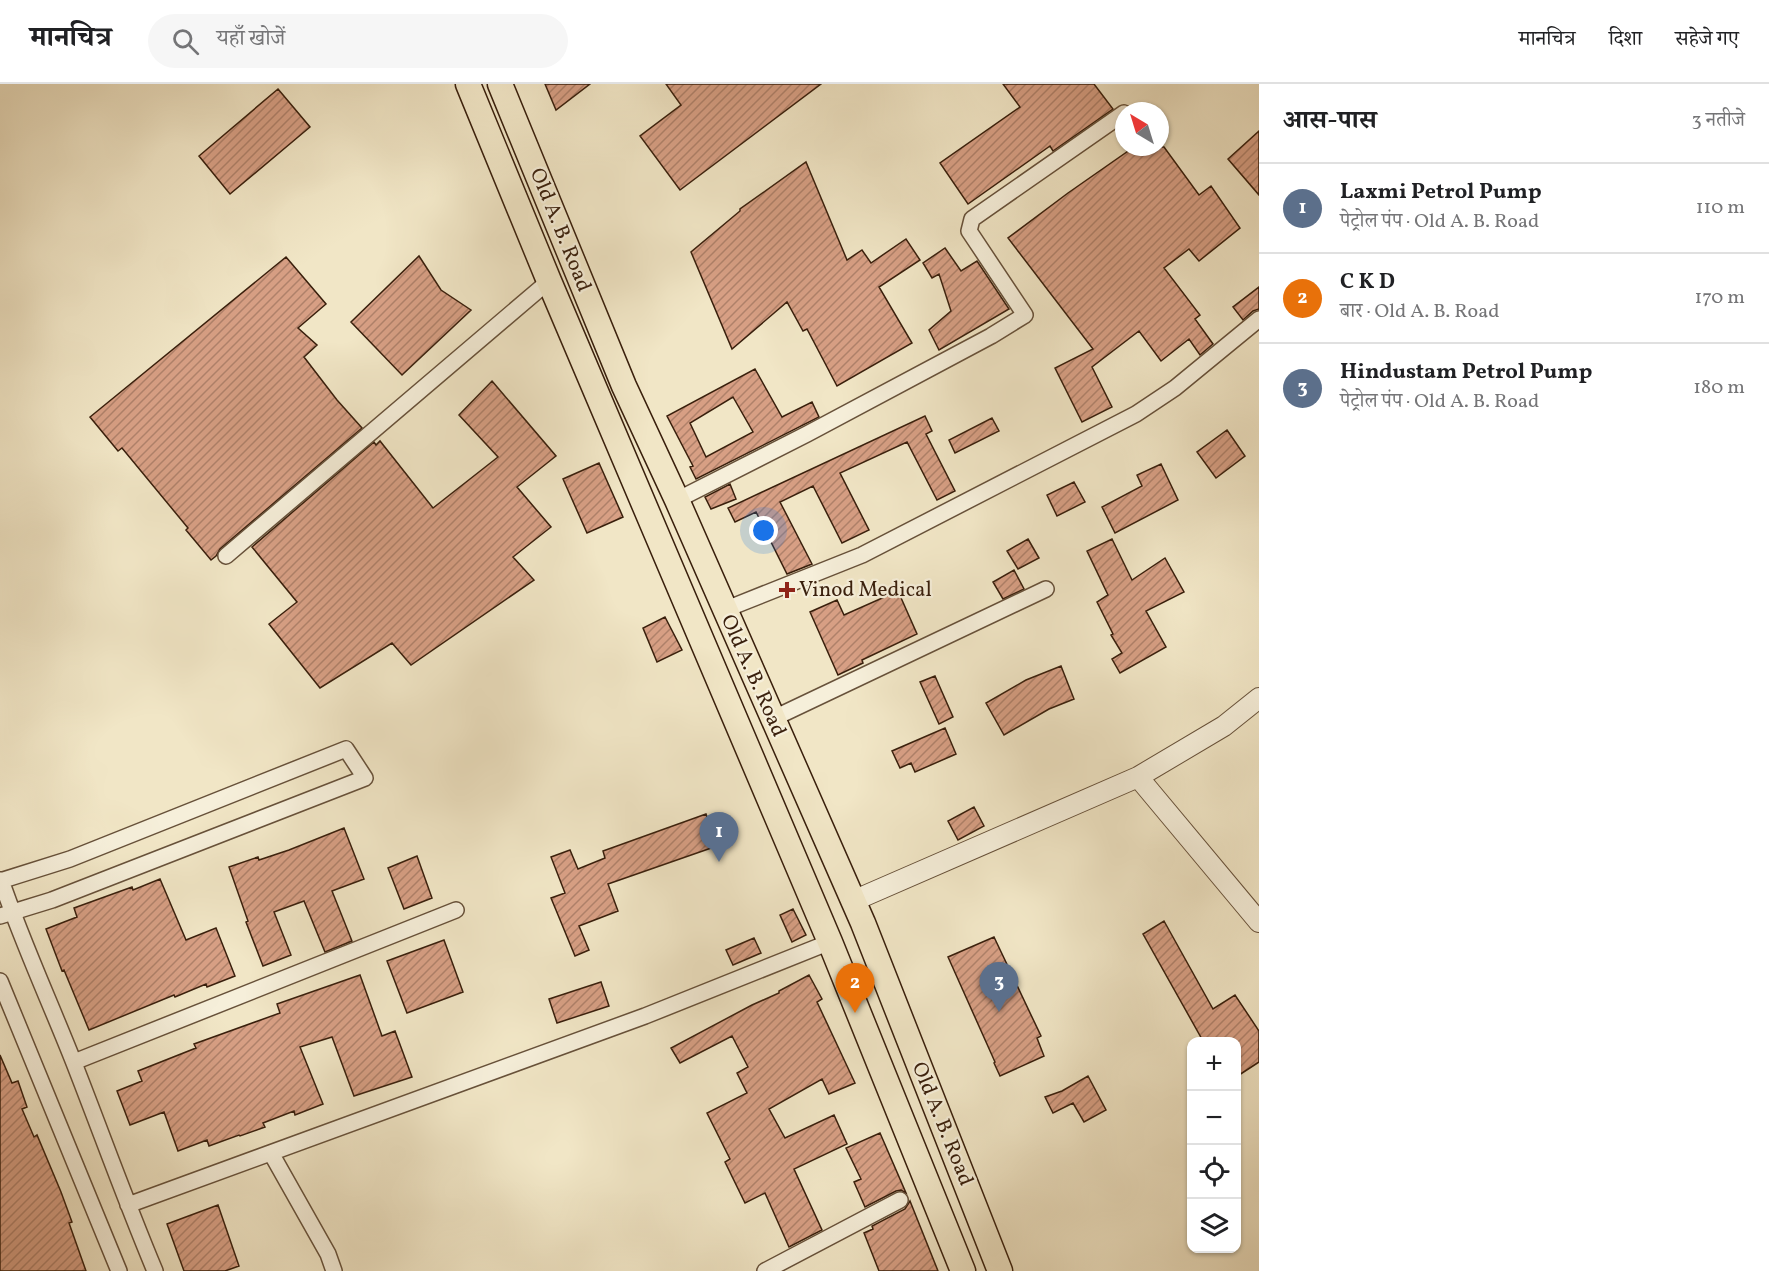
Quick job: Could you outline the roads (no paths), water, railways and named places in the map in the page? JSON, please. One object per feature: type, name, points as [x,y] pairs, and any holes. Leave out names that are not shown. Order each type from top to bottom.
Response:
[{"type":"main road","name":"Old A. B. Road","points":[[468,84],[549,281],[830,942],[963,1271]]},
{"type":"main road","name":"Old A. B. Road","points":[[500,84],[624,386],[853,901],[1000,1271]]},
{"type":"street","points":[[676,500],[992,336],[1025,315],[969,231],[972,219],[1115,119]]},
{"type":"street","points":[[226,556],[549,281]]},
{"type":"street","points":[[724,610],[862,555],[1136,414],[1175,388],[1259,319]]},
{"type":"street","points":[[772,719],[1046,589]]},
{"type":"street","points":[[853,901],[1138,777],[1224,726],[1259,698]]},
{"type":"street","points":[[6,914],[52,900],[365,778],[346,749],[69,859],[1,881],[6,914],[74,1062],[155,1271]]},
{"type":"street","points":[[1138,777],[1259,922]]},
{"type":"street","points":[[74,1062],[456,910]]},
{"type":"street","points":[[128,1205],[645,1016],[830,942]]},
{"type":"street","points":[[0,981],[119,1271]]},
{"type":"street","points":[[272,1153],[328,1254],[334,1271]]},
{"type":"street","points":[[765,1271],[900,1200]]},
{"type":"place","name":"Vinod Medical","points":[[787,590]]},
{"type":"place","name":"Laxmi Petrol Pump","points":[[719,862]]},
{"type":"place","name":"Hindustam Petrol Pump","points":[[999,1012]]},
{"type":"place","name":"C K D","points":[[855,1013]]}]
